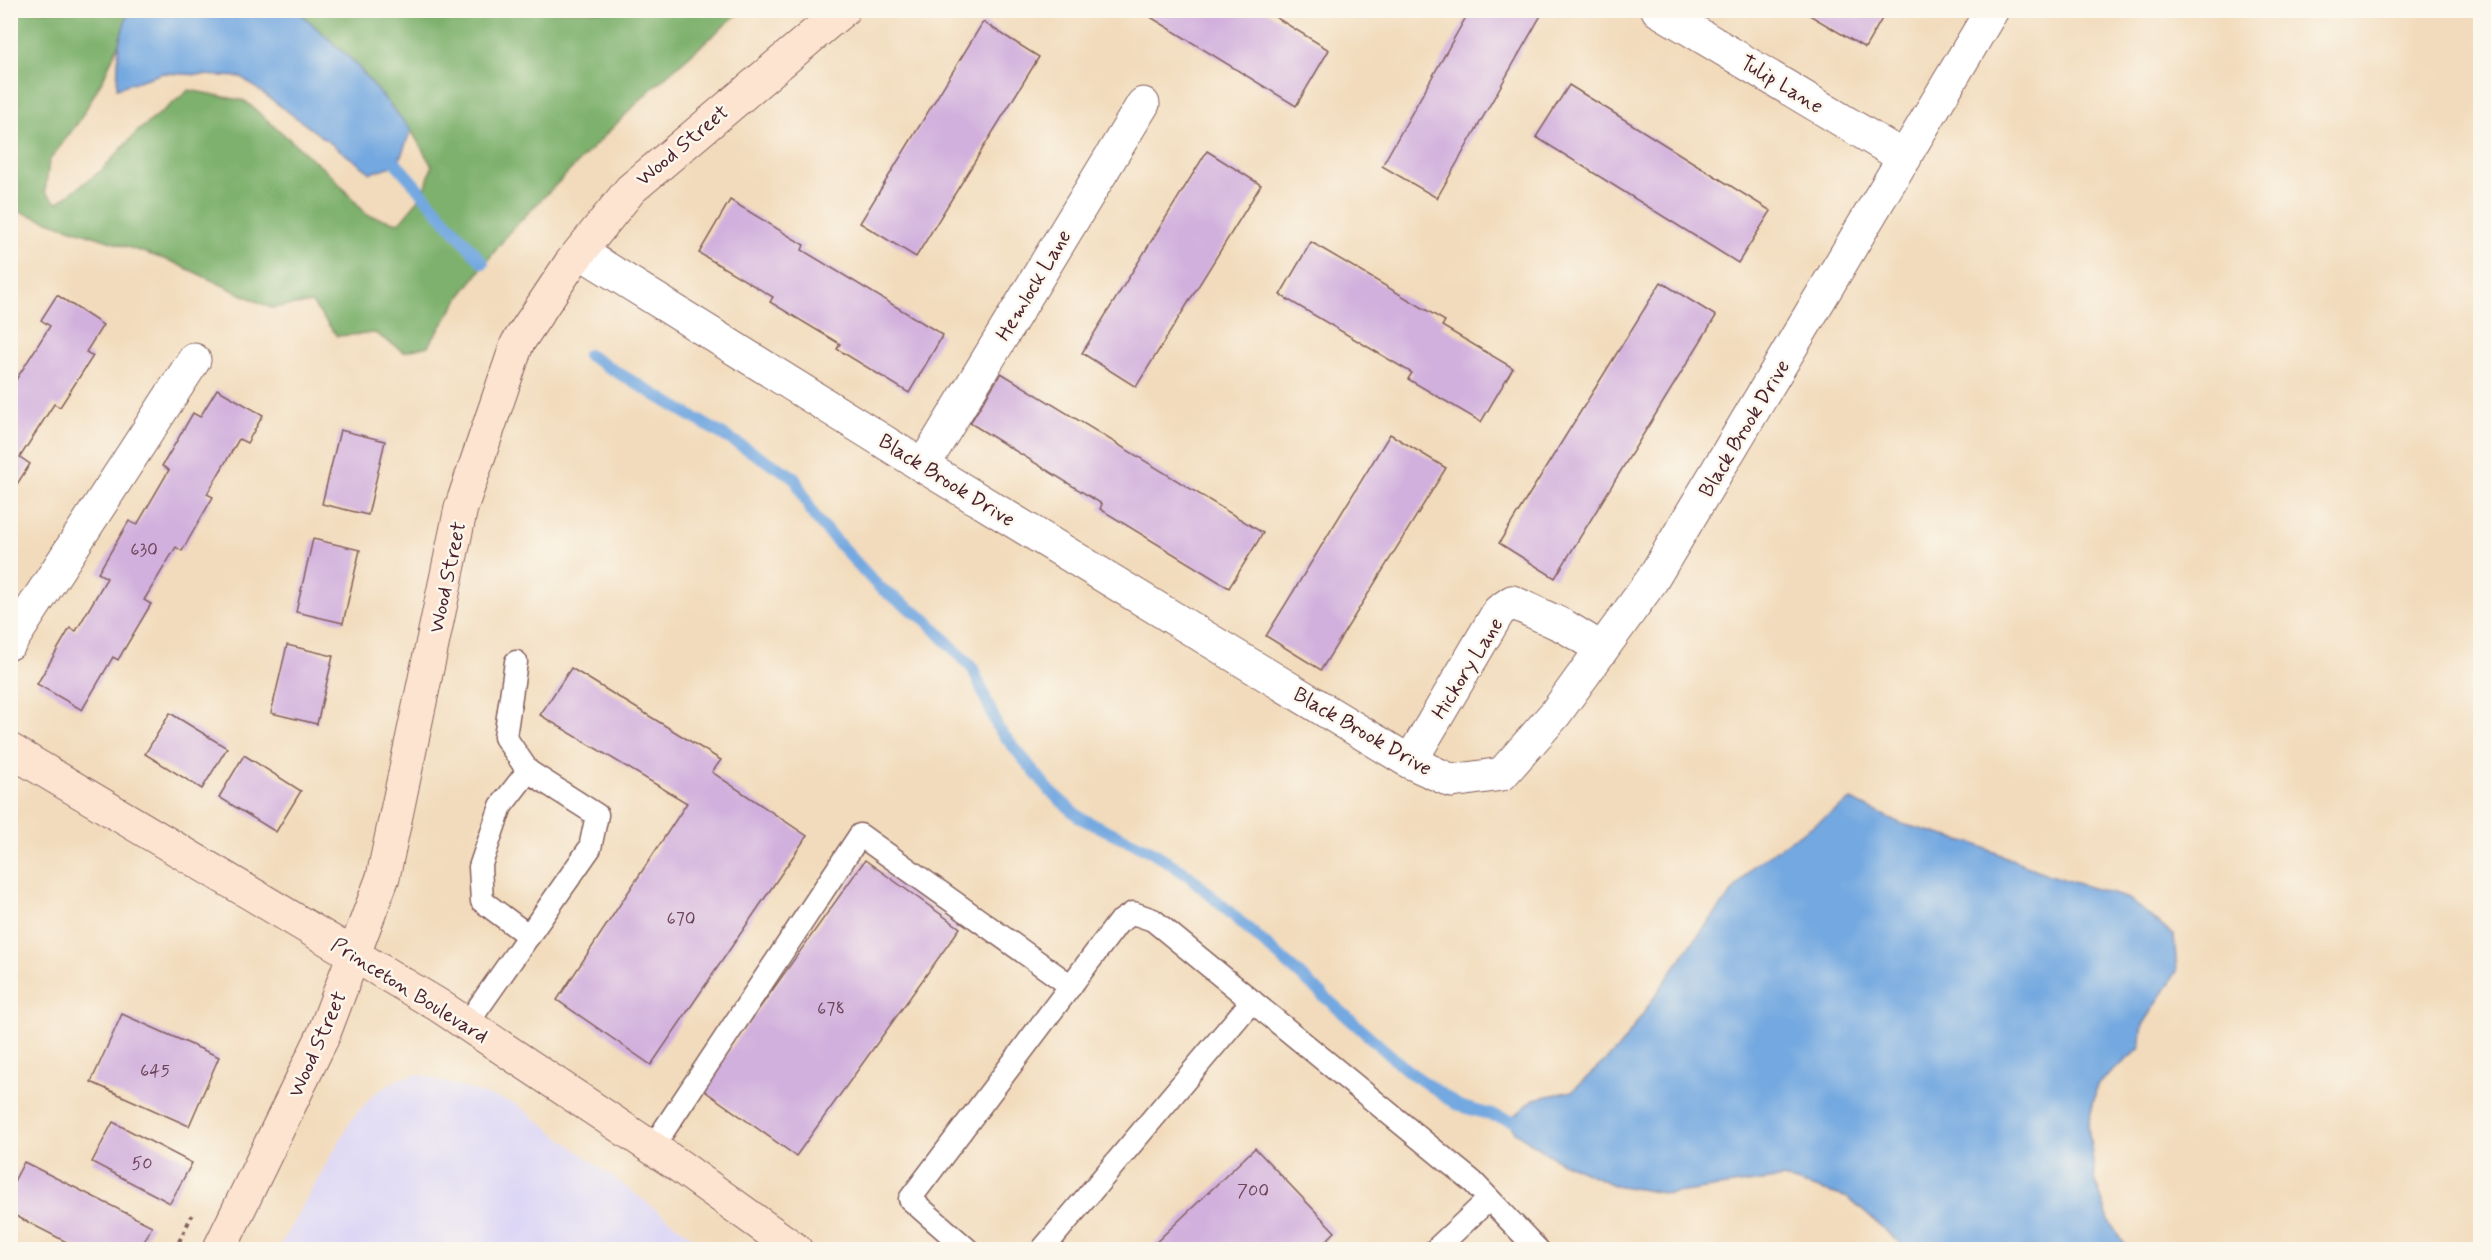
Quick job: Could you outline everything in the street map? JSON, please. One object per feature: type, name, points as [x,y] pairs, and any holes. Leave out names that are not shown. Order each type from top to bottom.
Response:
[{"type":"main road","name":"Wood Street","points":[[219,1250],[324,1036],[383,877],[461,508],[517,345],[580,252],[631,189],[843,10]]},
{"type":"main road","name":"Princeton Boulevard","points":[[10,750],[467,1024],[652,1148],[796,1250]]},
{"type":"street","name":"Tulip Lane","points":[[1658,10],[1905,158]]},
{"type":"street","name":"Black Brook Drive","points":[[580,252],[923,466],[1410,762],[1452,781],[1502,774],[1555,714],[1652,580],[1992,10]]},
{"type":"street","name":"Hemlock Lane","points":[[923,466],[1143,104]]},
{"type":"street","points":[[10,643],[194,360]]},
{"type":"street","name":"Hickory Lane","points":[[1410,762],[1499,611],[1512,602],[1564,626],[1602,649]]},
{"type":"lane","points":[[467,1024],[590,848],[597,815],[528,771],[505,737],[516,662]]},
{"type":"lane","points":[[528,771],[501,806],[480,867],[482,901],[529,936]]},
{"type":"lane","points":[[652,1148],[860,835],[1071,986]]},
{"type":"lane","points":[[955,1245],[910,1199],[1118,923],[1133,913],[1153,920],[1473,1182],[1538,1250]]},
{"type":"lane","points":[[1042,1250],[1252,1001]]},
{"type":"lane","points":[[1435,1250],[1489,1199]]},
{"type":"shaded area","points":[[419,1074],[516,1104],[708,1249],[278,1249],[352,1119],[374,1094],[398,1079]]},
{"type":"green space","points":[[11,11],[128,11],[119,43],[104,77],[79,121],[49,161],[45,192],[57,203],[102,170],[137,132],[189,90],[245,101],[333,177],[367,215],[399,223],[424,193],[432,166],[411,130],[353,61],[298,11],[741,11],[649,91],[511,230],[462,294],[428,346],[404,352],[375,333],[337,336],[312,303],[271,308],[173,262],[11,209]]},
{"type":"water","points":[[128,11],[298,11],[353,61],[411,130],[398,164],[371,173],[241,77],[163,73],[117,88],[119,43]]},
{"type":"water","points":[[1851,800],[1902,824],[1975,844],[2049,875],[2129,899],[2174,936],[2177,971],[2143,1025],[2140,1048],[2097,1085],[2088,1126],[2096,1183],[2110,1223],[2128,1249],[1907,1249],[1848,1198],[1783,1178],[1669,1194],[1614,1185],[1557,1160],[1515,1132],[1510,1120],[1534,1099],[1572,1091],[1620,1047],[1688,948],[1754,865]]},
{"type":"building","points":[[1139,10],[1264,10],[1329,50],[1296,106]]},
{"type":"building","points":[[1470,10],[1544,10],[1437,198],[1382,166]]},
{"type":"building","points":[[1801,10],[1887,10],[1865,48]]},
{"type":"building","points":[[983,22],[1039,57],[916,257],[860,223]]},
{"type":"building","points":[[1569,85],[1771,211],[1738,263],[1536,137]]},
{"type":"building","points":[[1207,151],[1261,185],[1136,387],[1082,353]]},
{"type":"building","points":[[730,200],[804,245],[802,250],[943,335],[909,393],[837,349],[840,344],[770,302],[773,297],[699,253]]},
{"type":"building","points":[[1311,242],[1445,321],[1442,326],[1513,368],[1481,422],[1408,379],[1412,373],[1280,295]]},
{"type":"building","points":[[1661,282],[1716,316],[1555,578],[1499,543]]},
{"type":"building","points":[[57,295],[103,325],[86,352],[93,356],[60,407],[54,404],[20,457],[30,464],[10,495],[10,380],[14,383],[50,326],[41,320]]},
{"type":"building","points":[[1001,373],[1263,533],[1229,588],[1100,509],[1102,504],[970,423]]},
{"type":"building","points":[[217,389],[263,415],[247,443],[239,439],[207,494],[213,497],[182,551],[176,547],[144,600],[151,604],[118,660],[113,657],[82,710],[37,684],[70,628],[76,631],[107,578],[98,573],[129,521],[137,525],[169,470],[162,466],[193,413],[200,417]]},
{"type":"building","points":[[340,430],[385,441],[368,515],[322,504]]},
{"type":"building","points":[[1390,434],[1446,468],[1321,670],[1266,636]]},
{"type":"building","points":[[313,539],[360,550],[343,623],[296,612]]},
{"type":"building","points":[[287,645],[333,656],[317,724],[271,713]]},
{"type":"building","points":[[571,668],[721,760],[712,772],[807,836],[651,1065],[557,1000],[687,803],[540,715]]},
{"type":"building","points":[[170,713],[227,748],[202,789],[145,754]]},
{"type":"building","points":[[244,755],[301,791],[276,832],[219,797]]},
{"type":"building","points":[[865,860],[960,928],[796,1156],[702,1089]]},
{"type":"building","points":[[122,1014],[219,1057],[189,1126],[91,1082]]},
{"type":"building","points":[[113,1122],[192,1163],[170,1203],[92,1162]]},
{"type":"building","points":[[1255,1148],[1335,1232],[1316,1250],[1148,1250]]},
{"type":"building","points":[[24,1162],[152,1226],[140,1250],[82,1250],[10,1213],[10,1189]]},
{"type":"waterway","points":[[387,153],[483,263]]},
{"type":"waterway","points":[[588,355],[794,477],[815,518],[879,587],[926,620],[973,669],[998,728],[1050,791],[1080,818],[1153,852],[1189,876],[1408,1071],[1459,1106],[1526,1122]]}]
